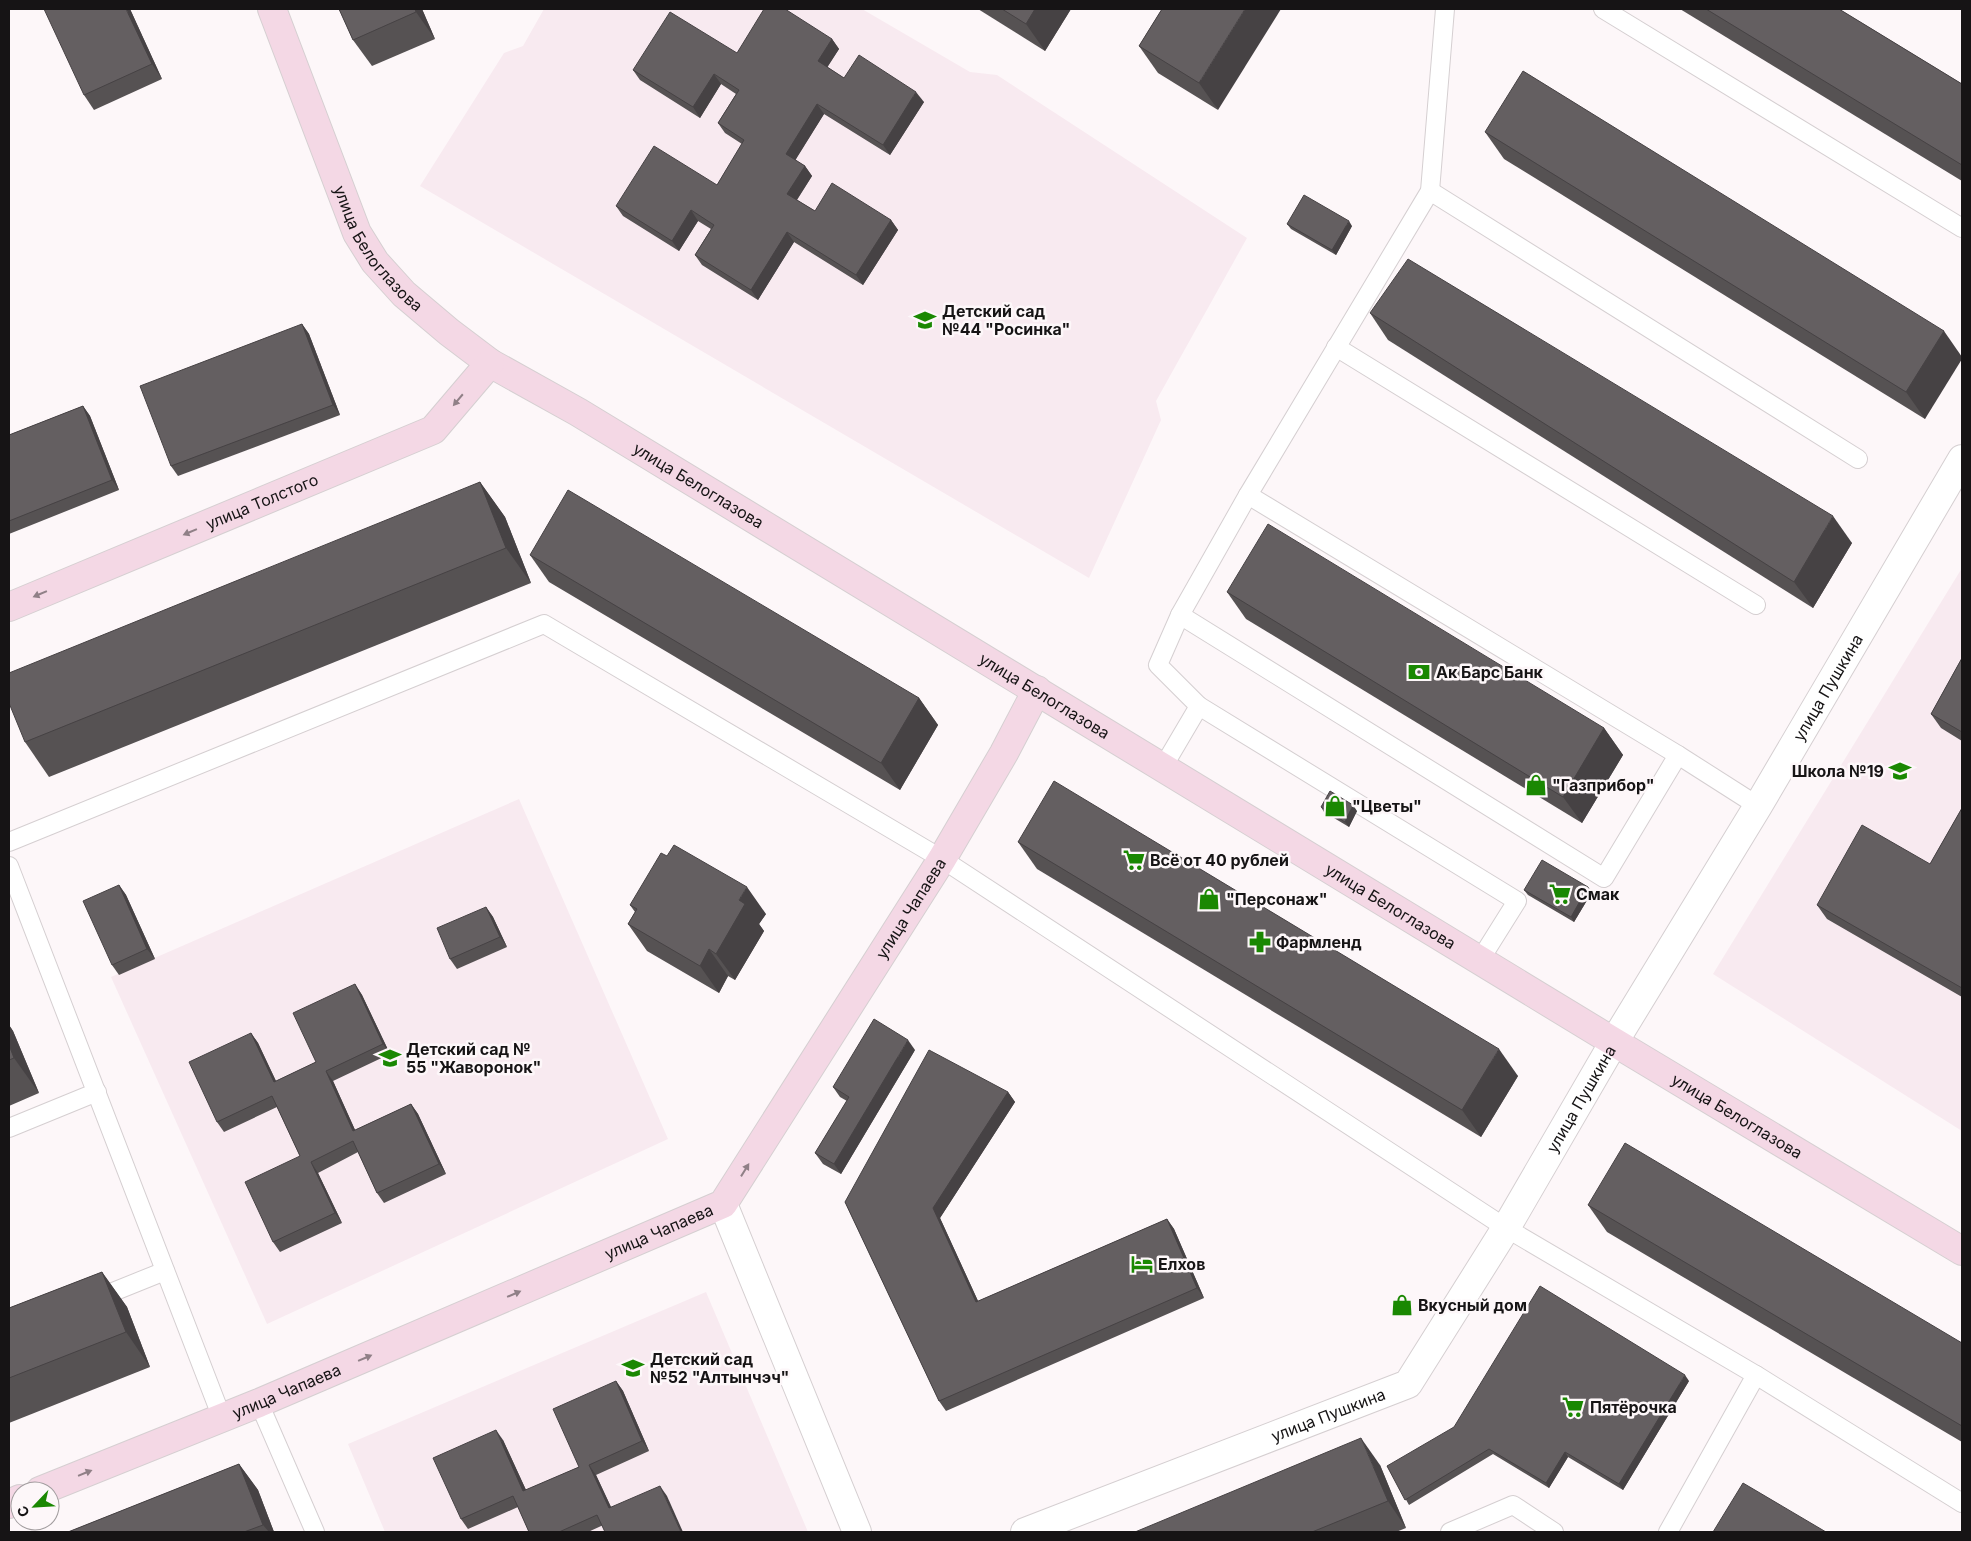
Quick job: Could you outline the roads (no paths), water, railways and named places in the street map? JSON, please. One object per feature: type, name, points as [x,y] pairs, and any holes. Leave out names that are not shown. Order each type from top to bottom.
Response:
[{"type":"street","name":"улица Белоглазова","points":[[272,9],[357,233],[375,262],[404,294],[490,363],[578,412],[1614,1042],[1962,1251]]},
{"type":"street","name":"улица Толстого","points":[[9,607],[433,430],[490,363]]},
{"type":"street","name":"улица Пушкина","points":[[1024,1532],[1408,1384],[1506,1228],[1614,1042],[1758,806],[1962,458]]},
{"type":"street","name":"улица Чапаева","points":[[60,1483],[259,1403],[723,1204],[942,859],[1004,753],[1037,690]]},
{"type":"street","points":[[723,1204],[857,1532]]},
{"type":"lane","points":[[1444,9],[1430,191],[1248,495],[1180,615],[1158,665],[1199,706],[1517,901],[1480,960]]},
{"type":"lane","points":[[1602,9],[1962,228]]},
{"type":"lane","points":[[1430,191],[1858,459]]},
{"type":"lane","points":[[1336,347],[1756,605]]},
{"type":"lane","points":[[1248,495],[1678,755],[1758,806]]},
{"type":"lane","points":[[1180,615],[1604,878],[1678,755]]},
{"type":"lane","points":[[9,842],[544,624],[942,859],[1506,1228],[1756,1375],[1962,1503]]},
{"type":"lane","points":[[1163,767],[1199,706]]},
{"type":"lane","points":[[9,866],[222,1418]]},
{"type":"lane","points":[[9,1128],[97,1092]]},
{"type":"lane","points":[[73,1308],[165,1272]]},
{"type":"lane","points":[[1668,1532],[1756,1375]]},
{"type":"lane","points":[[259,1403],[315,1532]]},
{"type":"lane","points":[[1450,1532],[1513,1504],[1554,1532]]},
{"type":"place","name":"Детский сад №44 \"Росинка\"","points":[[925,320]]},
{"type":"place","name":"Ак Барс Банк","points":[[1419,672]]},
{"type":"place","name":"Школа №19","points":[[1900,771]]},
{"type":"place","name":"\"Газприбор\"","points":[[1536,785]]},
{"type":"place","name":"\"Цветы\"","points":[[1335,806]]},
{"type":"place","name":"Всё от 40 рублей","points":[[1134,860]]},
{"type":"place","name":"Смак","points":[[1560,894]]},
{"type":"place","name":"\"Персонаж\"","points":[[1209,899]]},
{"type":"place","name":"Фармленд","points":[[1260,942]]},
{"type":"place","name":"Детский сад № 55 \"Жаворонок\"","points":[[390,1058]]},
{"type":"place","name":"Елхов","points":[[1142,1264]]},
{"type":"place","name":"Вкусный дом","points":[[1402,1305]]},
{"type":"place","name":"Детский сад №52 \"Алтынчэч\"","points":[[633,1368]]},
{"type":"place","name":"Пятёрочка","points":[[1573,1407]]}]
